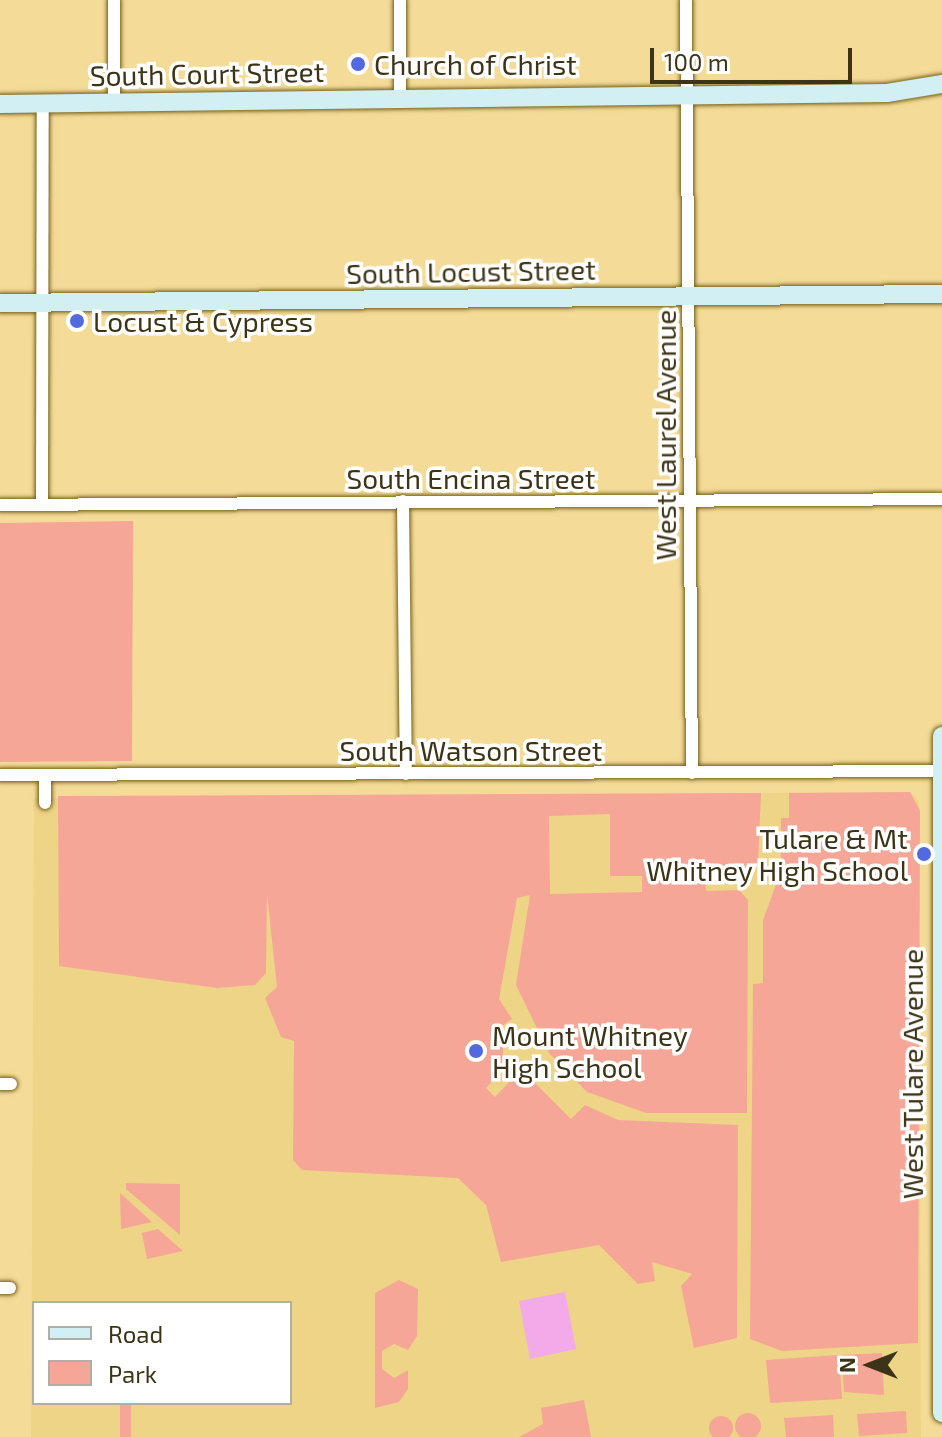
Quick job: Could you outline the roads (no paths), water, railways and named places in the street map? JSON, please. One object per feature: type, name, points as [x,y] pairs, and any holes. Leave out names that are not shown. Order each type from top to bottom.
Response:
[{"type":"street","points":[[114,0],[114,102]]},
{"type":"street","points":[[400,0],[400,99]]},
{"type":"street","name":"West Laurel Avenue","points":[[686,0],[692,773]]},
{"type":"street","name":"South Court Street","points":[[0,104],[887,93],[942,84]]},
{"type":"street","points":[[42,505],[43,103]]},
{"type":"street","name":"South Locust Street","points":[[0,303],[942,294]]},
{"type":"street","name":"South Encina Street","points":[[0,505],[942,499]]},
{"type":"street","points":[[403,501],[406,774]]},
{"type":"street","name":"West Tulare Avenue","points":[[942,736],[942,1413]]},
{"type":"street","name":"South Watson Street","points":[[0,775],[942,771]]},
{"type":"street","points":[[45,775],[45,803]]},
{"type":"place","name":"Church of Christ","points":[[358,64]]},
{"type":"place","name":"Locust & Cypress","points":[[77,321]]},
{"type":"place","name":"Tulare & Mt Whitney High School","points":[[924,854]]},
{"type":"place","name":"Mount Whitney High School","points":[[476,1051]]}]
